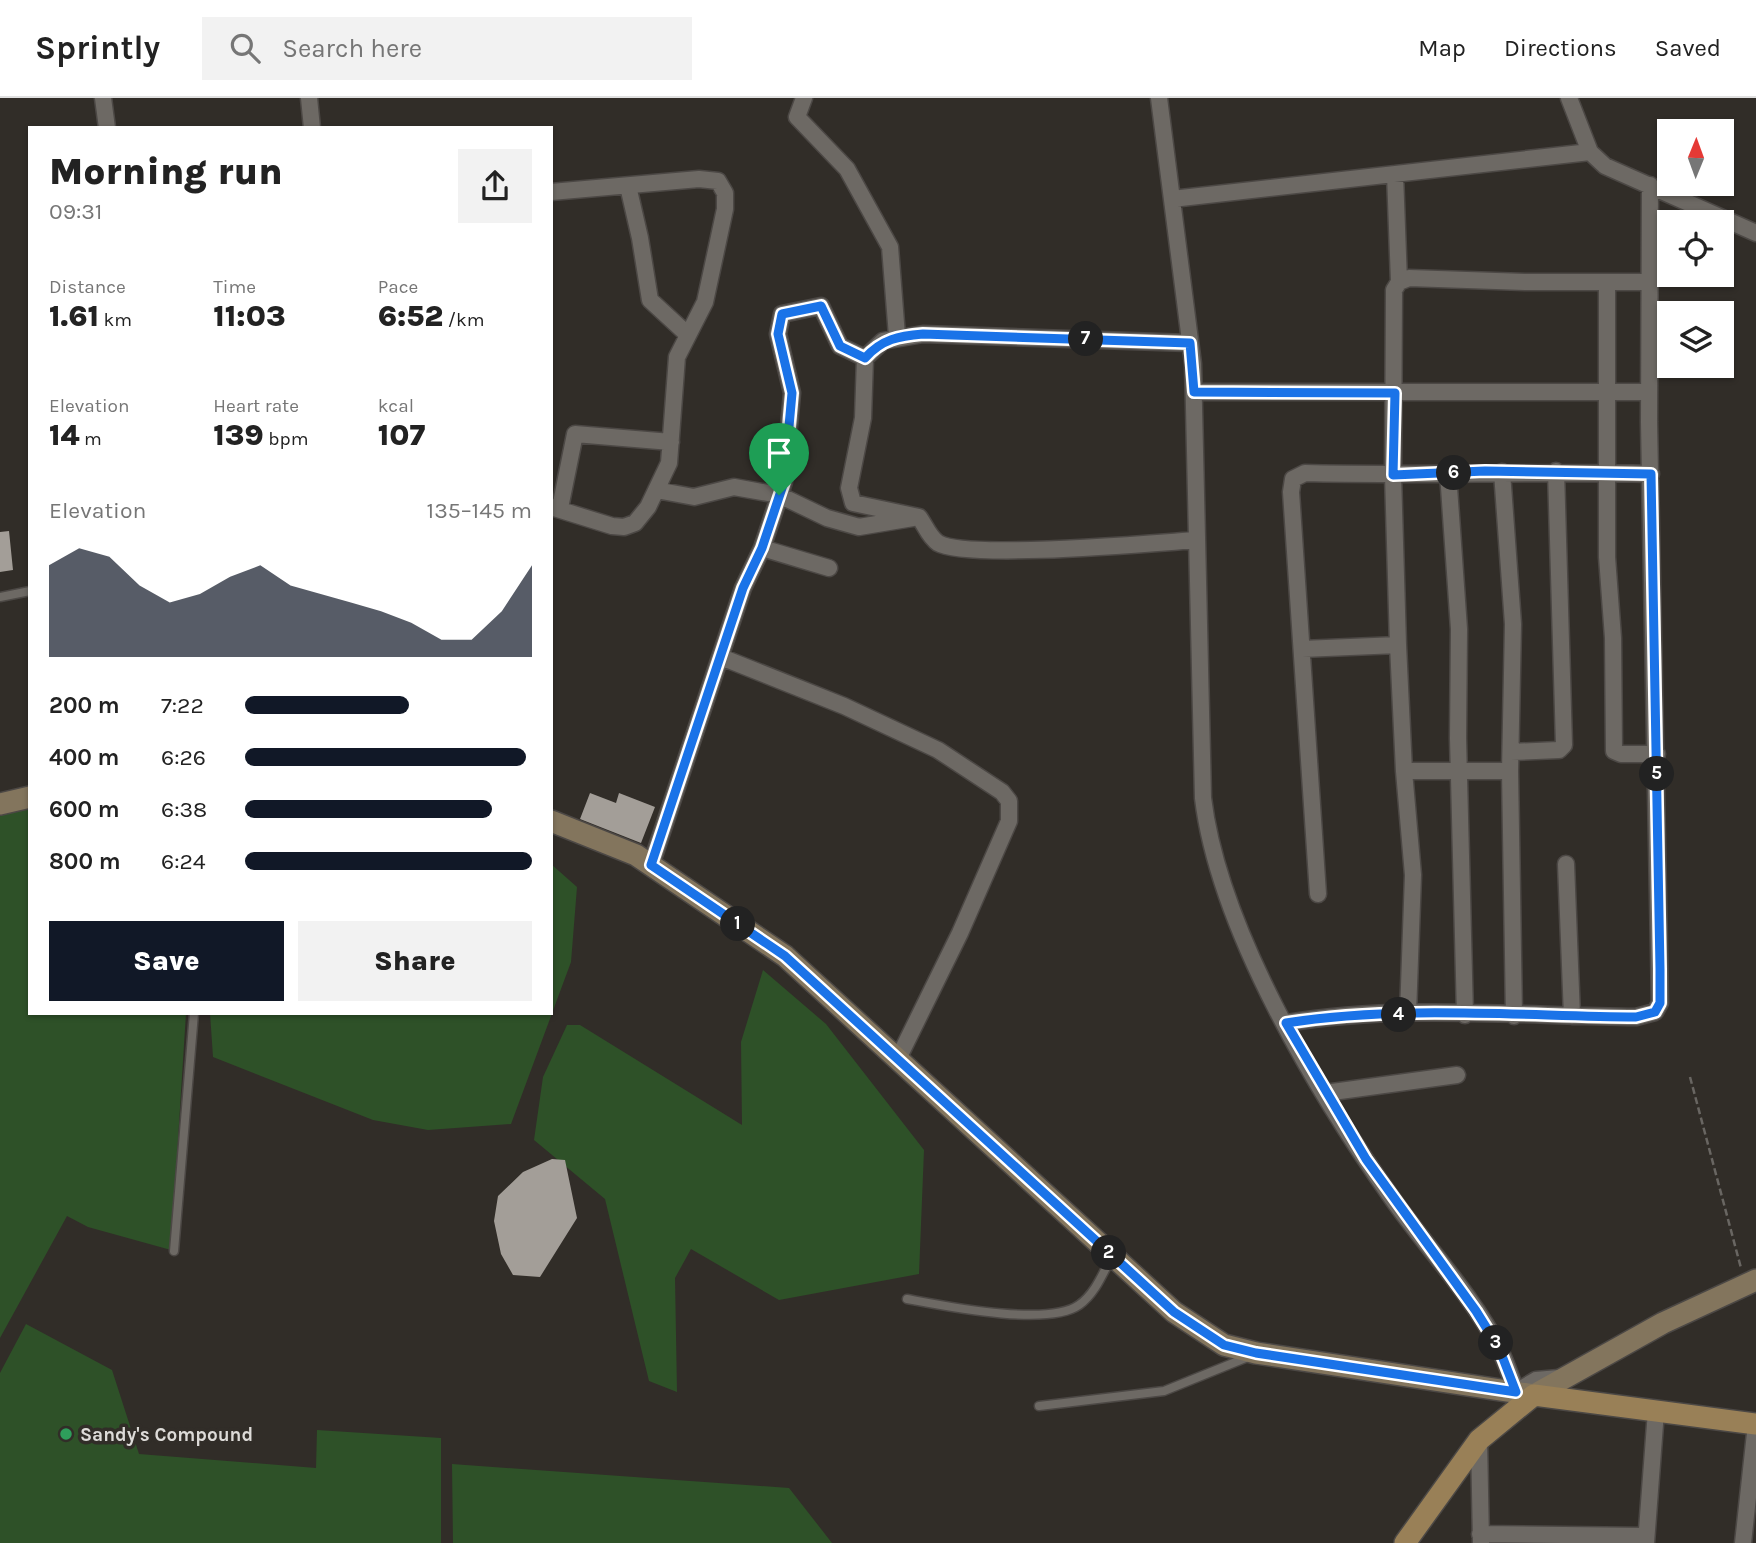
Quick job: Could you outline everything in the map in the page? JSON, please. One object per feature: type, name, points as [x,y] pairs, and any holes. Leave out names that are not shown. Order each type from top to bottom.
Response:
[{"type":"main road","points":[[0,804],[28,797]]},
{"type":"main road","points":[[553,822],[636,855],[785,956],[1174,1312],[1224,1345],[1256,1353],[1525,1393],[1756,1424]]},
{"type":"main road","points":[[1405,1543],[1479,1440],[1525,1393],[1565,1377],[1663,1323],[1751,1282]]},
{"type":"street","points":[[103,98],[107,126]]},
{"type":"street","points":[[309,98],[312,126]]},
{"type":"street","points":[[804,98],[797,117],[847,170],[890,247],[897,336]]},
{"type":"street","points":[[1159,98],[1194,392],[1203,798],[1207,832],[1247,950],[1325,1093],[1393,1200],[1476,1311],[1525,1393]]},
{"type":"street","points":[[1571,99],[1590,152],[1605,166],[1756,233]]},
{"type":"street","points":[[1172,199],[1590,152]]},
{"type":"street","points":[[1395,174],[1399,282],[1394,290],[1393,475],[1404,771],[1413,875],[1408,1014]]},
{"type":"street","points":[[553,192],[699,179],[718,181],[722,186],[725,209],[711,282],[675,370],[671,442],[669,463],[656,490],[635,523],[624,527],[612,526],[555,507],[575,434],[671,442]]},
{"type":"street","points":[[1286,1023],[1315,1018],[1408,1014],[1647,1016],[1655,1012],[1660,1003],[1651,474],[1650,185]]},
{"type":"street","points":[[628,186],[650,300],[688,335]]},
{"type":"street","points":[[1399,282],[1409,278],[1649,282]]},
{"type":"street","points":[[1607,282],[1609,473],[1606,556],[1613,638],[1614,751],[1621,754],[1657,754]]},
{"type":"street","points":[[651,865],[743,588],[762,548],[784,482],[792,393],[778,334],[782,314],[821,306],[840,346],[865,358]]},
{"type":"street","points":[[1190,343],[923,334],[897,336],[883,341],[865,358],[863,418],[849,496],[853,503],[864,507],[919,517],[931,537],[954,548],[1028,550],[1197,540]]},
{"type":"street","points":[[1194,392],[1650,392]]},
{"type":"street","points":[[1318,894],[1291,492],[1293,479],[1305,473],[1393,475],[1556,471],[1651,474]]},
{"type":"street","points":[[1511,752],[1559,750],[1564,746],[1556,471]]},
{"type":"street","points":[[1502,472],[1513,624],[1510,771],[1514,1016]]},
{"type":"street","points":[[1448,473],[1459,629],[1459,771],[1465,1015]]},
{"type":"street","points":[[656,490],[694,497],[734,487],[779,495],[827,518],[859,527],[919,517]]},
{"type":"street","points":[[762,548],[829,568]]},
{"type":"street","points":[[1302,649],[1398,645]]},
{"type":"street","points":[[722,657],[844,706],[938,750],[1002,792],[1009,801],[1009,821],[960,933],[897,1061]]},
{"type":"street","points":[[1404,771],[1510,771]]},
{"type":"street","points":[[1566,864],[1572,1016]]},
{"type":"street","points":[[1325,1093],[1457,1075]]},
{"type":"street","points":[[1479,1440],[1480,1539],[1646,1539],[1656,1411]]},
{"type":"street","points":[[1743,1543],[1756,1424]]},
{"type":"lane","points":[[0,597],[28,591]]},
{"type":"lane","points":[[174,1251],[194,1015]]},
{"type":"lane","points":[[908,1298],[998,1313],[1046,1314],[1070,1311],[1092,1293],[1112,1256]]},
{"type":"lane","points":[[1039,1406],[1164,1391],[1256,1353]]},
{"type":"path","points":[[1690,1077],[1751,1282]]},
{"type":"green space","points":[[28,797],[28,1015],[186,1015],[171,1250],[88,1227],[67,1216],[0,1338],[0,804]]},
{"type":"green space","points":[[553,866],[577,887],[571,962],[553,1011]]},
{"type":"green space","points":[[763,970],[826,1024],[924,1150],[919,1274],[779,1300],[691,1249],[675,1278],[677,1392],[649,1381],[605,1199],[534,1140],[543,1077],[567,1025],[580,1025],[742,1125],[741,1042]]},
{"type":"green space","points":[[210,1015],[551,1015],[511,1124],[428,1130],[373,1120],[213,1057]]},
{"type":"green space","name":"Sandy's Compound","points":[[26,1324],[112,1370],[139,1454],[316,1468],[317,1430],[441,1438],[441,1543],[0,1543],[0,1373]]},
{"type":"green space","points":[[452,1464],[789,1488],[832,1543],[453,1543]]},
{"type":"building","points":[[9,531],[13,570],[0,572],[0,532]]},
{"type":"building","points":[[590,793],[616,803],[619,793],[655,807],[641,843],[580,819]]},
{"type":"building","points":[[552,1159],[565,1160],[577,1218],[540,1277],[513,1275],[501,1254],[494,1221],[498,1196],[523,1172]]},
{"type":"place","name":"Sandy's Compound","points":[[66,1434]]},
{"type":"route","points":[[821,306],[840,346],[865,358],[883,341],[897,336],[923,334],[1190,343],[1194,392],[1395,393],[1393,475],[1485,471],[1651,474],[1660,969],[1660,1003],[1655,1012],[1636,1017],[1408,1014],[1315,1018],[1286,1023],[1325,1093],[1393,1200],[1476,1311],[1499,1348],[1516,1392],[1256,1353],[1224,1345],[1174,1312],[785,956],[651,865],[743,588],[762,548],[779,495],[784,482],[792,393],[778,334],[782,314],[821,306]]}]
